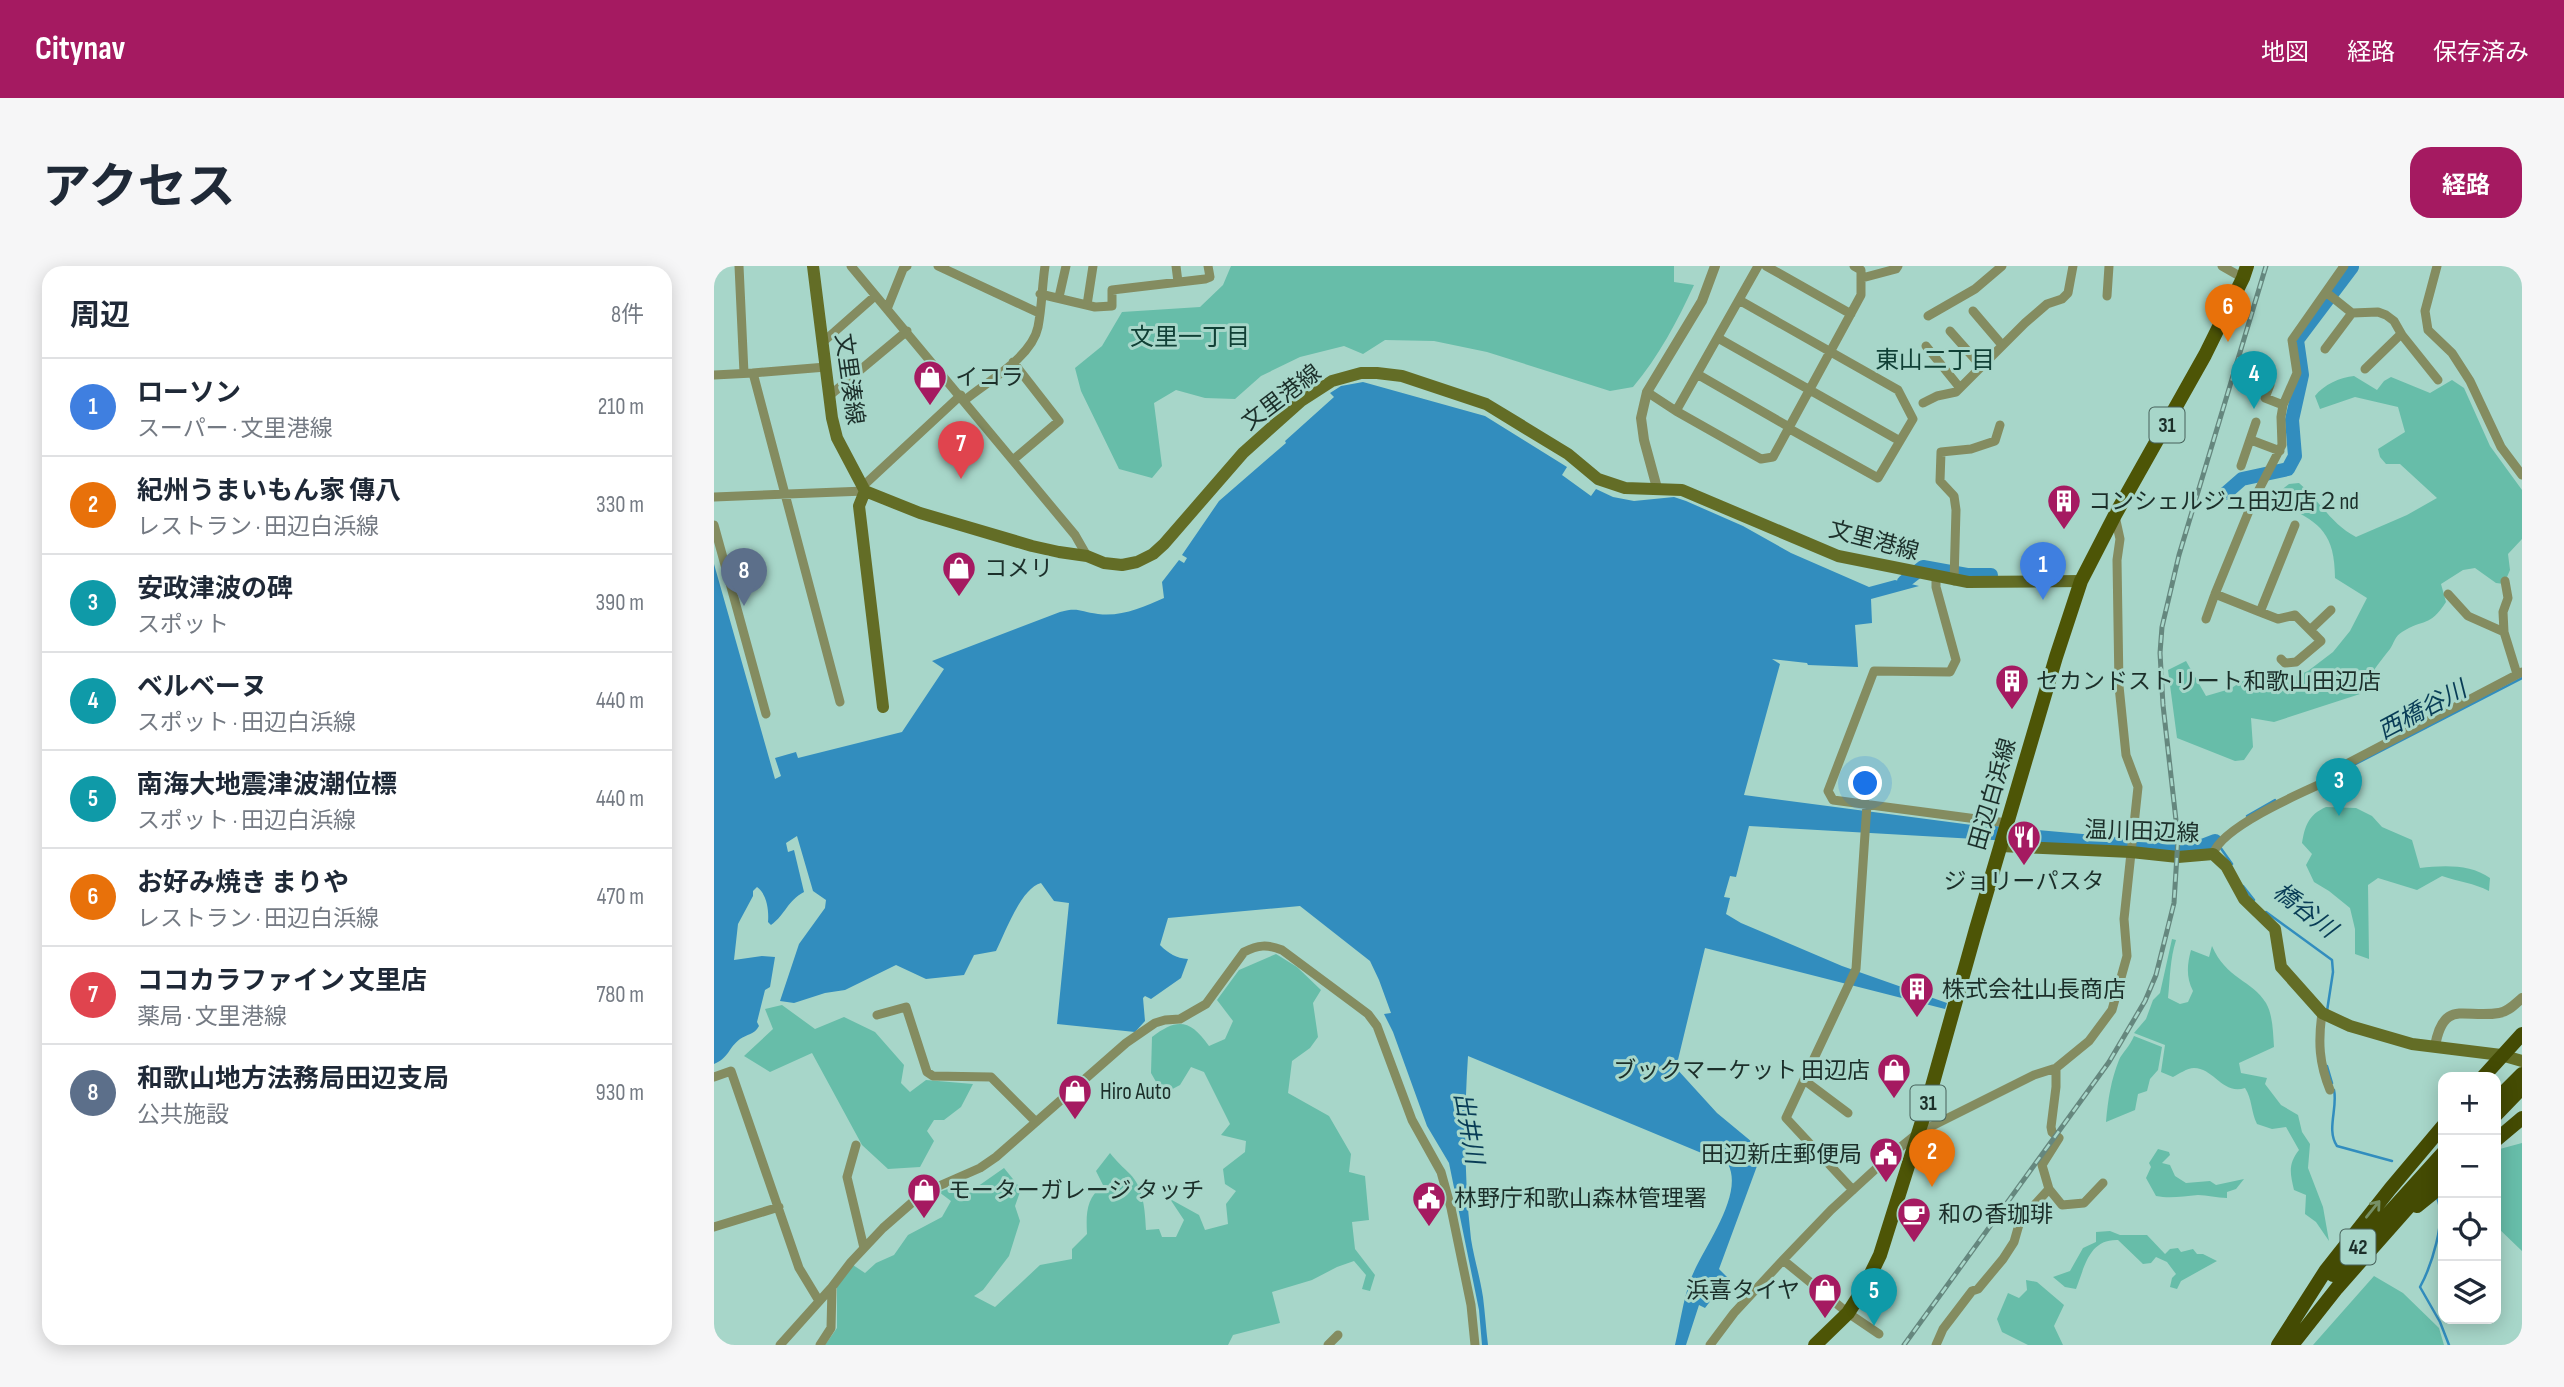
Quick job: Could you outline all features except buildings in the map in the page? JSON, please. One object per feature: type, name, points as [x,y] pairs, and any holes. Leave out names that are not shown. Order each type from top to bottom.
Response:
[{"type":"highway","points":[[2487,1072],[2522,1034]]},
{"type":"highway","points":[[2501,1095],[2522,1074]]},
{"type":"highway","points":[[2501,1110],[2522,1088]]},
{"type":"highway","points":[[2501,1136],[2522,1118]]},
{"type":"highway","points":[[2278,1345],[2326,1270],[2376,1205],[2438,1132]]},
{"type":"highway","name":"42","points":[[2278,1345],[2332,1276],[2438,1159]]},
{"type":"highway","name":"42","points":[[2292,1345],[2337,1288],[2438,1174]]},
{"type":"highway","points":[[2337,1288],[2416,1207],[2438,1189]]},
{"type":"main road","name":"文里湊線","points":[[813,266],[829,396],[837,438],[864,488]]},
{"type":"main road","name":"田辺白浜線","points":[[1815,1345],[1848,1312],[1864,1288],[1880,1255],[2056,657],[2081,581],[2199,366],[2245,272]]},
{"type":"main road","name":"文里港線","points":[[864,488],[920,513],[1032,546],[1087,555],[1104,563],[1122,565],[1137,562],[1153,554],[1243,453],[1301,401],[1332,381],[1362,373],[1377,373],[1402,376],[1486,404],[1568,454],[1598,479],[1625,488],[1682,490],[1838,556],[1933,577],[1954,574],[1998,583],[2081,581]]},
{"type":"main road","points":[[864,488],[859,506],[883,707]]},
{"type":"main road","name":"温川田辺線","points":[[2001,844],[2130,851],[2178,857],[2213,851],[2244,899],[2275,929],[2281,967],[2327,1016],[2412,1044],[2501,1055],[2522,1061]]},
{"type":"street","points":[[740,266],[748,373],[786,494],[840,702]]},
{"type":"street","points":[[851,266],[1075,535],[1087,555]]},
{"type":"street","points":[[887,309],[903,269],[907,266]]},
{"type":"street","points":[[938,266],[1038,313]]},
{"type":"street","points":[[714,497],[864,488],[963,398],[1013,362],[1032,341],[1038,326],[1045,266]]},
{"type":"street","points":[[1059,297],[1066,266]]},
{"type":"street","points":[[1087,305],[1093,266]]},
{"type":"street","points":[[1176,266],[1178,282]]},
{"type":"street","points":[[1040,294],[1087,305],[1112,306],[1112,290],[1210,277],[1208,266]]},
{"type":"street","points":[[1657,488],[1644,440],[1642,418],[1647,392],[1702,301],[1715,266]]},
{"type":"street","points":[[1676,411],[1758,266]]},
{"type":"street","points":[[1766,266],[1851,314]]},
{"type":"street","points":[[1647,392],[1761,459],[1773,457],[1861,295],[1861,270],[1854,266]]},
{"type":"street","points":[[1862,278],[1896,269],[1898,266]]},
{"type":"street","points":[[1928,316],[1975,289],[2002,266]]},
{"type":"street","points":[[1923,403],[1937,396],[1956,392],[2041,309],[2062,299],[2068,293],[2073,266]]},
{"type":"street","points":[[2107,296],[2109,266]]},
{"type":"street","points":[[2222,266],[2245,272]]},
{"type":"street","points":[[2206,619],[2253,501],[2280,451],[2283,405],[2297,373],[2292,340],[2329,294],[2344,266]]},
{"type":"street","points":[[2437,266],[2425,312],[2428,330],[2452,353],[2470,381],[2501,447],[2522,475]]},
{"type":"street","points":[[2329,294],[2352,313],[2378,312],[2394,321],[2401,334],[2438,380]]},
{"type":"street","points":[[823,342],[875,296]]},
{"type":"street","points":[[1698,374],[1878,478],[1913,419],[1898,390],[1739,300]]},
{"type":"street","points":[[1973,311],[2002,345]]},
{"type":"street","points":[[2325,349],[2352,313]]},
{"type":"street","points":[[829,396],[907,331]]},
{"type":"street","points":[[1950,331],[1981,366]]},
{"type":"street","points":[[2365,369],[2401,334]]},
{"type":"street","points":[[1718,338],[1900,441]]},
{"type":"street","points":[[1926,346],[1960,388]]},
{"type":"street","points":[[1013,362],[1059,421],[1013,460]]},
{"type":"street","points":[[714,375],[826,368]]},
{"type":"street","points":[[2270,385],[2265,398],[2283,405]]},
{"type":"street","points":[[2241,466],[2256,422]]},
{"type":"street","points":[[1954,574],[1956,510],[1954,496],[1940,481],[1941,452],[1971,449],[1995,442],[2000,425]]},
{"type":"street","points":[[2251,440],[2280,451]]},
{"type":"street","points":[[1710,1345],[1734,1313],[1783,1260],[1853,1190],[1918,1133],[2034,1075],[2056,1068],[2089,1041],[2112,1010],[2127,956],[2124,919],[2138,787],[2126,755],[2119,687],[2117,559],[2120,539],[2115,515]]},
{"type":"street","points":[[714,525],[766,714]]},
{"type":"street","points":[[2259,612],[2295,525]]},
{"type":"street","points":[[1933,577],[1956,660],[1951,672],[1874,671],[1828,791],[1833,800],[2007,825]]},
{"type":"street","points":[[2213,851],[2224,839],[2272,807],[2332,779],[2335,770],[2520,673],[2504,632],[2503,612],[2508,598],[2505,581]]},
{"type":"street","points":[[2215,594],[2278,619],[2295,615],[2321,641],[2296,662],[2285,663],[2281,659]]},
{"type":"street","points":[[2448,594],[2468,617],[2504,632]]},
{"type":"street","points":[[2310,630],[2331,610]]},
{"type":"street","points":[[1853,1190],[1786,1118],[1856,969],[1867,804]]},
{"type":"street","points":[[780,1345],[864,1248],[923,1193],[980,1168],[1013,1143],[1126,1043],[1155,1023],[1180,1019],[1206,1004],[1244,952],[1268,945],[1282,950],[1362,1009],[1377,1026],[1412,1119],[1441,1172],[1471,1305],[1475,1345]]},
{"type":"street","points":[[2435,1046],[2441,1023],[2451,1015],[2507,1011],[2522,998]]},
{"type":"street","points":[[877,1015],[906,1007],[927,1072],[933,1076],[992,1077],[1036,1122]]},
{"type":"street","points":[[2327,1016],[2318,1041],[2320,1059],[2330,1090]]},
{"type":"street","points":[[2056,1068],[2051,1127],[2052,1132],[2059,1138],[2042,1165],[2049,1188],[2063,1205],[2084,1203],[2103,1183]]},
{"type":"street","points":[[714,1077],[731,1071],[799,1268],[819,1301]]},
{"type":"street","points":[[1804,1080],[1848,1113]]},
{"type":"street","points":[[856,1145],[847,1177],[864,1248]]},
{"type":"street","points":[[1936,1345],[1950,1319],[2003,1259],[2014,1242],[2020,1221],[2049,1188]]},
{"type":"street","points":[[714,1227],[779,1207]]},
{"type":"street","points":[[1783,1260],[1879,1334]]},
{"type":"street","points":[[820,1345],[831,1328],[832,1287]]},
{"type":"street","points":[[1328,1345],[1338,1335]]},
{"type":"green space","points":[[1231,266],[1674,266],[1674,282],[1694,285],[1667,338],[1633,387],[1610,391],[1487,352],[1434,341],[1385,340],[1363,354],[1344,346],[1300,357],[1261,376],[1235,399],[1205,398],[1176,390],[1154,403],[1162,466],[1152,478],[1119,469],[1081,391],[1075,368],[1102,346],[1122,312],[1200,307],[1223,285]]},
{"type":"green space","points":[[2354,376],[2377,390],[2391,377],[2430,393],[2452,380],[2464,388],[2490,446],[2522,490],[2522,539],[2508,554],[2510,570],[2504,584],[2496,583],[2475,568],[2463,570],[2441,584],[2446,602],[2435,616],[2398,636],[2360,694],[2274,722],[2251,718],[2253,747],[2244,760],[2235,761],[2177,738],[2168,670],[2186,661],[2206,696],[2230,689],[2244,680],[2292,678],[2308,671],[2333,652],[2350,631],[2367,598],[2335,578],[2331,546],[2319,527],[2310,519],[2271,498],[2289,484],[2299,483],[2332,519],[2356,537],[2407,515],[2437,498],[2400,464],[2386,464],[2380,457],[2378,449],[2405,432],[2398,407],[2355,397],[2320,409],[2315,396],[2318,392],[2333,382]]},
{"type":"green space","points":[[2326,807],[2356,808],[2372,816],[2382,827],[2412,840],[2420,868],[2447,866],[2474,870],[2490,878],[2489,891],[2442,876],[2417,890],[2378,878],[2368,885],[2369,959],[2355,954],[2355,929],[2350,908],[2314,882],[2306,865],[2312,854],[2302,843],[2306,826],[2311,817]]},
{"type":"green space","points":[[2172,939],[2176,940],[2168,998],[2180,1004],[2188,1002],[2193,991],[2188,971],[2191,950],[2209,957],[2212,946],[2224,966],[2254,989],[2266,1003],[2274,1047],[2239,1063],[2241,1073],[2267,1078],[2265,1084],[2281,1105],[2298,1115],[2302,1132],[2310,1144],[2308,1168],[2323,1207],[2329,1241],[2316,1222],[2305,1214],[2306,1195],[2294,1190],[2291,1169],[2299,1150],[2286,1127],[2272,1129],[2257,1124],[2245,1088],[2230,1088],[2201,1069],[2189,1069],[2173,1077],[2161,1072],[2165,1045],[2134,1033],[2146,1019],[2153,1000],[2160,993]]},
{"type":"green space","points":[[1276,954],[1297,967],[1321,990],[1313,1003],[1318,1037],[1310,1048],[1292,1061],[1288,1093],[1329,1116],[1351,1154],[1349,1172],[1365,1176],[1369,1220],[1352,1222],[1355,1249],[1375,1275],[1370,1291],[1362,1289],[1366,1275],[1354,1261],[1337,1267],[1312,1280],[1272,1292],[1280,1323],[1233,1335],[1228,1345],[825,1345],[837,1328],[837,1287],[853,1265],[865,1273],[876,1263],[894,1255],[908,1235],[942,1217],[951,1201],[939,1192],[962,1184],[974,1189],[1004,1168],[1021,1189],[1015,1206],[1020,1221],[1009,1256],[983,1290],[974,1296],[995,1307],[1040,1265],[1072,1259],[1072,1249],[1087,1234],[1090,1201],[1103,1185],[1096,1171],[1110,1153],[1138,1186],[1143,1200],[1146,1230],[1159,1229],[1162,1237],[1176,1237],[1184,1220],[1170,1199],[1199,1215],[1205,1230],[1228,1224],[1226,1204],[1236,1191],[1225,1184],[1223,1169],[1245,1152],[1246,1141],[1221,1135],[1230,1124],[1204,1072],[1191,1067],[1180,1085],[1163,1094],[1151,1073],[1152,1037],[1176,1024],[1183,1024],[1196,1031],[1209,1046],[1225,1039],[1233,1021],[1217,1000],[1239,970]]},
{"type":"green space","points":[[782,1005],[815,1029],[844,1017],[875,1032],[904,1065],[901,1083],[910,1092],[926,1080],[973,1084],[961,1107],[944,1120],[934,1120],[927,1131],[934,1141],[920,1167],[888,1169],[862,1145],[812,1053],[770,1072],[744,1056],[773,1029],[765,1009]]},
{"type":"green space","points":[[2134,1036],[2162,1047],[2158,1070],[2150,1079],[2147,1091],[2138,1094],[2135,1110],[2106,1122],[2116,1067]]},
{"type":"green space","points":[[2522,1143],[2522,1251],[2501,1231],[2501,1149]]},
{"type":"green space","points":[[2158,1149],[2169,1152],[2170,1155],[2162,1163],[2170,1165],[2175,1176],[2186,1183],[2210,1181],[2216,1185],[2244,1179],[2236,1189],[2227,1192],[2227,1198],[2198,1195],[2156,1196],[2146,1178],[2151,1167],[2149,1163]]},
{"type":"green space","points":[[2110,1231],[2120,1235],[2147,1235],[2165,1254],[2170,1249],[2178,1248],[2181,1252],[2193,1249],[2197,1254],[2217,1261],[2181,1281],[2177,1289],[2170,1287],[2176,1274],[2167,1262],[2156,1257],[2151,1263],[2143,1264],[2118,1240],[2100,1244],[2094,1249],[2076,1289],[2065,1287],[2053,1277],[2070,1271],[2083,1248],[2096,1242],[2096,1232]]},
{"type":"green space","points":[[2374,1276],[2403,1293],[2439,1328],[2444,1345],[2313,1345]]},
{"type":"green space","points":[[2026,1280],[2037,1282],[2064,1305],[2054,1326],[2063,1345],[2028,1345],[2002,1332],[1997,1319],[2008,1293],[2019,1298],[2027,1290]]},
{"type":"water","points":[[1363,382],[1485,416],[1567,467],[1562,475],[1591,496],[1596,489],[1613,497],[1634,501],[1674,497],[1743,526],[1791,553],[1869,587],[1895,580],[1919,586],[1871,599],[1872,623],[1855,625],[1858,667],[1808,665],[1772,659],[1780,664],[1744,795],[1995,828],[1993,840],[1749,826],[1736,877],[1730,876],[1724,897],[1730,898],[1726,914],[1741,923],[1842,966],[1947,1003],[1945,1009],[1705,948],[1676,1068],[1717,1113],[1752,1142],[1757,1166],[1719,1269],[1728,1278],[1705,1308],[1699,1305],[1686,1345],[1675,1345],[1683,1305],[1695,1268],[1726,1207],[1732,1177],[1728,1164],[1468,1056],[1465,1124],[1467,1194],[1471,1239],[1483,1297],[1488,1345],[1482,1345],[1479,1310],[1449,1163],[1427,1126],[1384,1014],[1391,1013],[1379,980],[1370,961],[1300,906],[1168,918],[1160,945],[1173,955],[1188,959],[1181,978],[1151,999],[1145,996],[1143,998],[1145,1021],[1135,1032],[1057,1024],[1069,903],[1054,901],[1041,883],[1020,902],[996,951],[974,955],[964,975],[926,979],[896,965],[845,990],[794,1003],[780,1001],[799,944],[825,908],[826,900],[813,891],[797,836],[786,843],[788,852],[794,850],[804,892],[794,899],[771,925],[768,922],[765,898],[757,887],[738,924],[734,960],[775,957],[770,987],[765,990],[757,1022],[759,1026],[753,1033],[740,1039],[723,1059],[714,1064],[714,564],[775,779],[781,776],[775,758],[796,752],[798,758],[902,732],[944,669],[932,661],[1060,612],[1076,610],[1115,614],[1132,611],[1164,598],[1162,582],[1179,560],[1184,563],[1187,558],[1182,555],[1219,501],[1334,397],[1330,393],[1341,386]]},
{"type":"waterway","points":[[2226,493],[2242,479],[2288,469],[2295,456],[2292,420],[2302,375],[2297,340],[2352,267]]},
{"type":"waterway","points":[[1904,582],[1923,567],[1967,575],[1991,575]]},
{"type":"waterway","name":"西橋谷川","points":[[2338,773],[2522,678]]},
{"type":"waterway","name":"西橋谷川","points":[[2247,816],[2275,800]]},
{"type":"waterway","name":"橋谷川","points":[[1994,833],[2127,845],[2202,846],[2215,841]]},
{"type":"waterway","name":"橋谷川","points":[[2220,847],[2232,864]]},
{"type":"waterway","name":"橋谷川","points":[[2243,886],[2254,900]]},
{"type":"waterway","name":"橋谷川","points":[[2266,912],[2332,960],[2333,972],[2327,1011]]},
{"type":"waterway","name":"橋谷川","points":[[2327,1066],[2332,1083]]},
{"type":"waterway","name":"橋谷川","points":[[2334,1090],[2332,1133],[2337,1146],[2392,1161]]},
{"type":"waterway","name":"橋谷川","points":[[2437,1198],[2440,1207],[2439,1230],[2433,1256],[2420,1287],[2440,1322],[2449,1345]]},
{"type":"railway","points":[[1904,1345],[2109,1062],[2145,1001],[2156,975],[2174,903],[2178,838],[2163,705],[2160,653],[2162,627],[2179,555],[2266,266]]},
{"type":"place","name":"お好み焼き まりや","points":[[2228,342]]},
{"type":"place","name":"イコラ","points":[[930,407]]},
{"type":"place","name":"ベルベーヌ","points":[[2254,409]]},
{"type":"place","name":"ココカラファイン 文里店","points":[[961,479]]},
{"type":"place","name":"コンシェルジュ田辺店２nd","points":[[2064,531]]},
{"type":"place","name":"コメリ","points":[[959,598]]},
{"type":"place","name":"ローソン","points":[[2043,600]]},
{"type":"place","name":"和歌山地方法務局田辺支局","points":[[744,606]]},
{"type":"place","name":"セカンドストリート和歌山田辺店","points":[[2012,711]]},
{"type":"place","name":"安政津波の碑","points":[[2339,816]]},
{"type":"place","name":"ジョリーパスタ","points":[[2024,867]]},
{"type":"place","name":"株式会社山長商店","points":[[1917,1019]]},
{"type":"place","name":"ブックマーケット 田辺店","points":[[1894,1100]]},
{"type":"place","name":"Hiro Auto","points":[[1075,1121]]},
{"type":"place","name":"田辺新庄郵便局","points":[[1886,1184]]},
{"type":"place","name":"紀州うまいもん家 傳八","points":[[1932,1187]]},
{"type":"place","name":"モーターガレージ タッチ","points":[[924,1220]]},
{"type":"place","name":"林野庁和歌山森林管理署","points":[[1429,1228]]},
{"type":"place","name":"和の香珈琲","points":[[1914,1244]]},
{"type":"place","name":"浜喜タイヤ","points":[[1825,1320]]},
{"type":"place","name":"南海大地震津波潮位標","points":[[1874,1326]]},
{"type":"district","name":"文里一丁目","points":[[1190,337]]},
{"type":"district","name":"東山二丁目","points":[[1935,360]]},
{"type":"water label","name":"出井川","points":[[1469,1128]]}]
